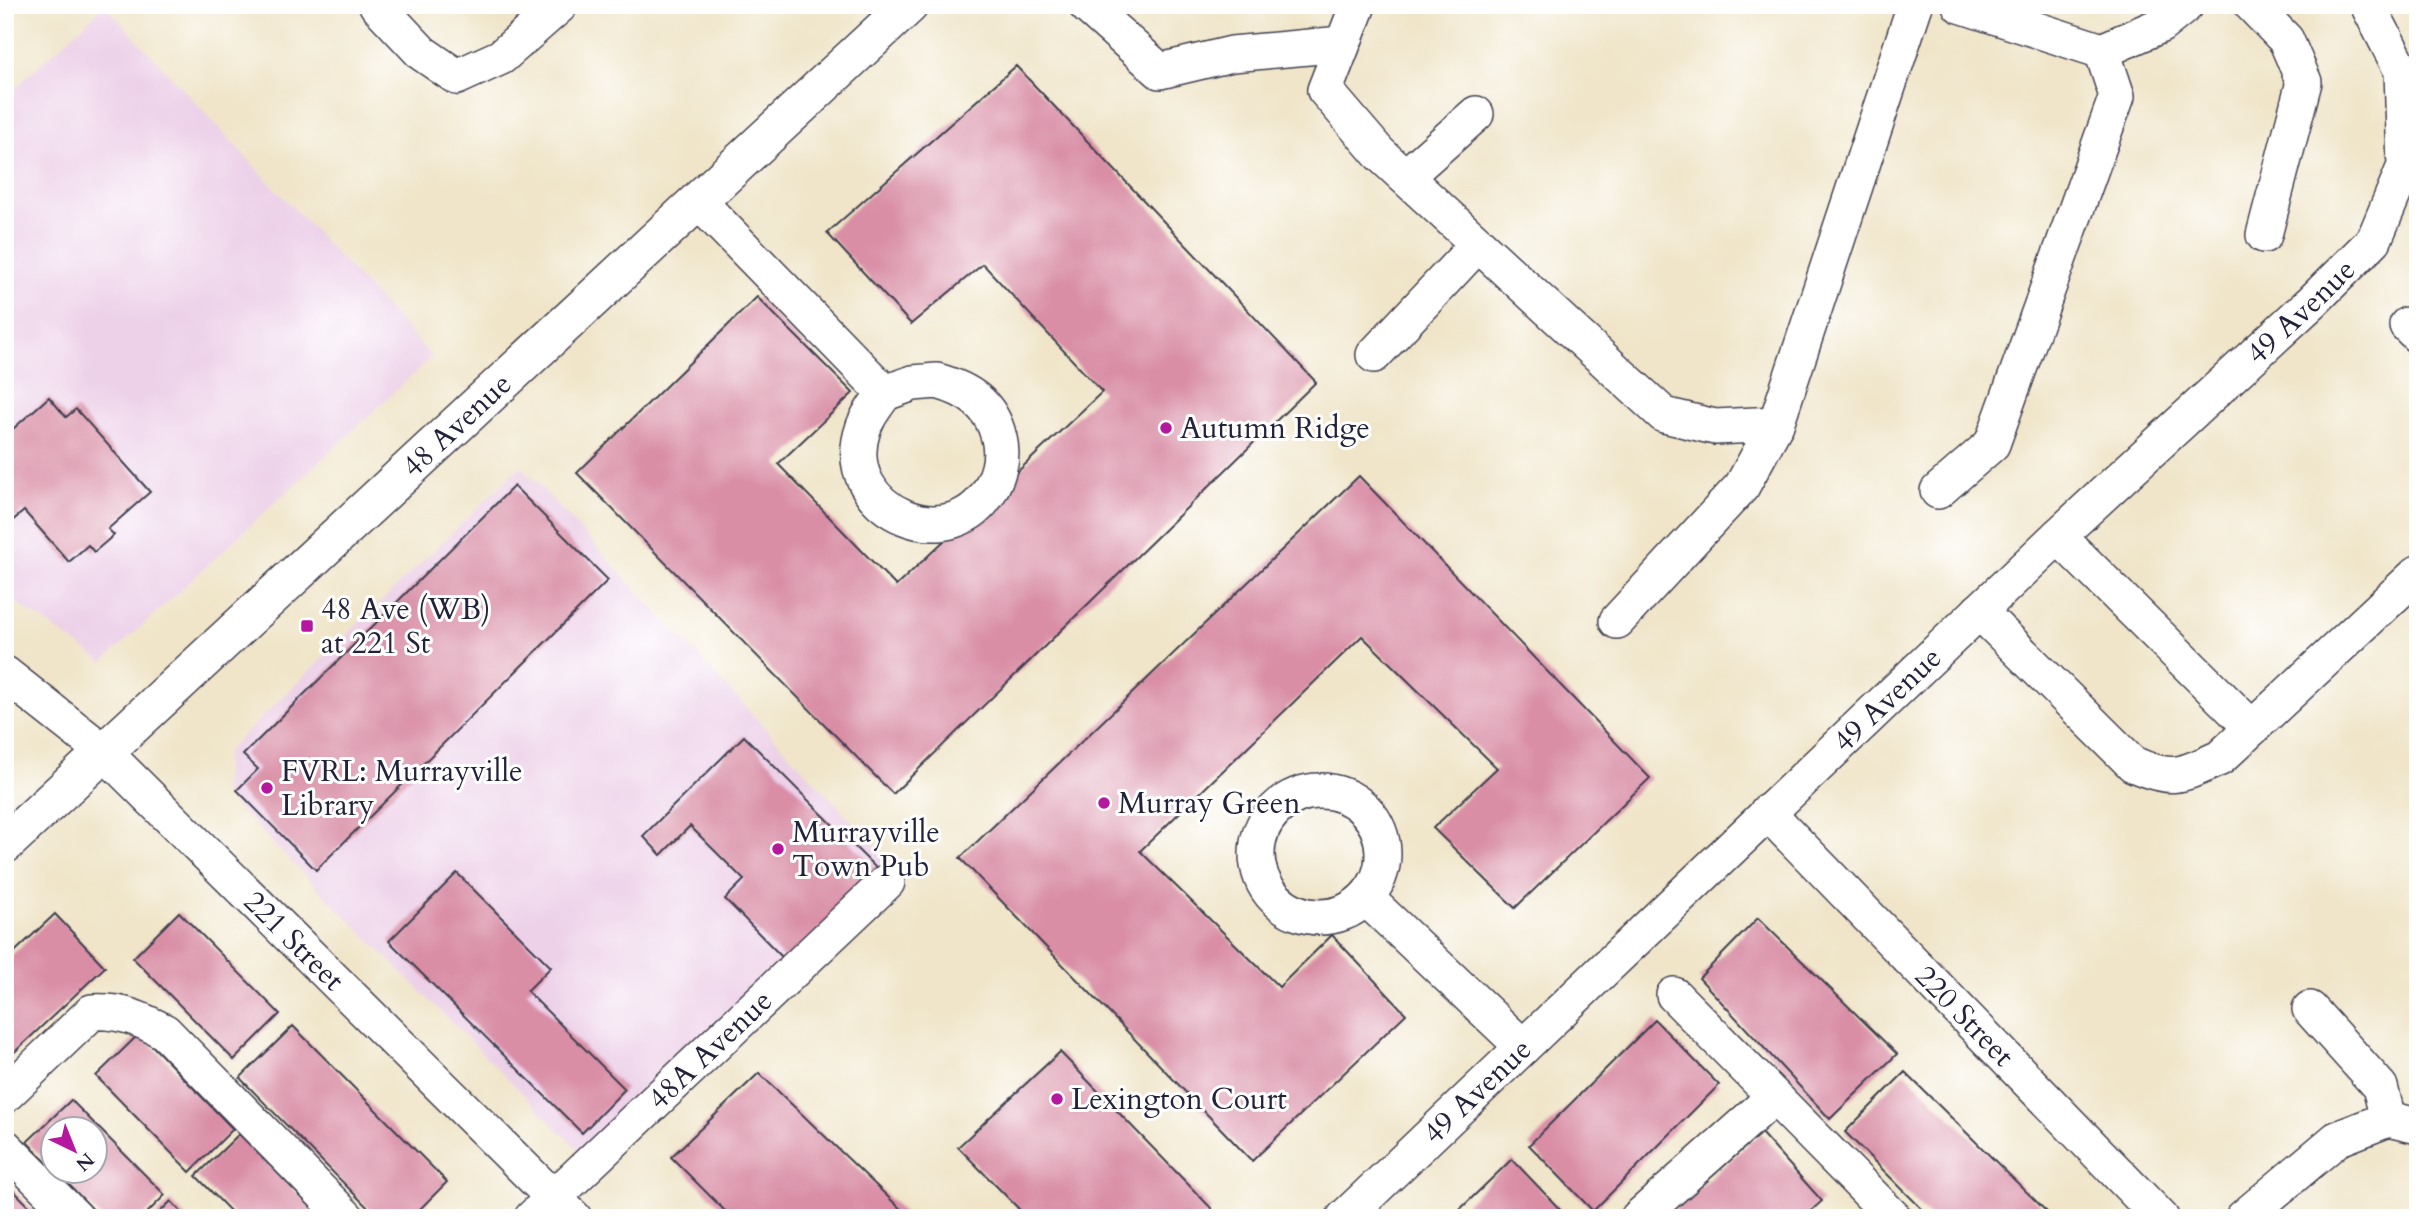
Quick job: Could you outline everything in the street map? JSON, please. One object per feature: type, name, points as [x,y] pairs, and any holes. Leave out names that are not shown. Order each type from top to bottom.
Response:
[{"type":"main road","name":"48 Avenue","points":[[5,844],[909,5]]},
{"type":"street","points":[[377,5],[422,53],[457,76],[501,57],[560,5]]},
{"type":"street","points":[[1086,5],[1160,71],[1232,54],[1342,44]]},
{"type":"street","points":[[1358,5],[1325,90],[1378,153],[1664,415],[1715,427],[1776,424]]},
{"type":"street","points":[[1617,621],[1742,486],[1776,424],[1916,5]]},
{"type":"street","points":[[1960,5],[2102,51],[2161,25],[2186,5]]},
{"type":"street","points":[[2252,5],[2286,40],[2304,82],[2264,235]]},
{"type":"street","name":"49 Avenue","points":[[1344,1218],[1767,812],[2058,536],[2313,301],[2374,240],[2405,166],[2402,71],[2368,5]]},
{"type":"street","points":[[1938,491],[1992,444],[2117,96],[2102,51]]},
{"type":"street","points":[[1405,177],[1476,114]]},
{"type":"street","points":[[698,201],[885,393]]},
{"type":"street","points":[[1374,355],[1478,244]]},
{"type":"street","points":[[937,381],[961,388],[981,402],[995,422],[1002,446],[999,471],[989,494],[971,511],[951,520],[918,521],[887,509],[872,493],[862,473],[859,450],[863,429],[885,393],[912,383],[937,381]]},
{"type":"street","points":[[2058,536],[2252,728]]},
{"type":"street","points":[[1979,611],[2133,764],[2160,775],[2185,773],[2220,758],[2418,573]]},
{"type":"street","name":"221 Street","points":[[5,674],[104,752],[553,1211]]},
{"type":"street","name":"220 Street","points":[[1767,812],[2161,1218]]},
{"type":"street","name":"48A Avenue","points":[[553,1211],[887,882]]},
{"type":"street","points":[[1366,898],[1523,1046]]},
{"type":"street","points":[[1674,995],[1894,1218]]},
{"type":"street","points":[[2242,1218],[2337,1139],[2403,1123],[2380,1087],[2310,1009]]},
{"type":"street","points":[[5,1096],[92,1012],[108,1011],[136,1016],[165,1032],[347,1218]]},
{"type":"street","points":[[1638,1218],[1774,1097]]},
{"type":"street","points":[[5,1147],[76,1218]]},
{"type":"shaded area","points":[[105,5],[432,357],[103,662],[5,595],[5,97]]},
{"type":"shaded area","points":[[521,466],[889,861],[581,1152],[223,793],[226,752]]},
{"type":"building","name":"Autumn Ridge","points":[[1016,66],[1316,382],[893,794],[577,473],[757,297],[853,393],[778,464],[896,586],[1102,392],[983,264],[911,324],[827,233]]},
{"type":"building","points":[[49,397],[66,417],[76,409],[150,492],[108,529],[114,535],[94,552],[88,545],[69,562],[24,511],[5,527],[5,436]]},
{"type":"building","name":"Murray Green","points":[[1359,476],[1650,778],[1515,908],[1433,828],[1497,768],[1362,636],[1140,851],[1279,987],[1332,935],[1406,1014],[1252,1161],[960,858]]},
{"type":"building","points":[[514,486],[608,580],[316,870],[237,790],[258,769],[243,755]]},
{"type":"building","points":[[744,736],[879,871],[787,962],[725,899],[744,880],[690,826],[661,855],[643,836]]},
{"type":"building","points":[[457,873],[551,967],[527,991],[625,1089],[582,1133],[389,941]]},
{"type":"building","points":[[179,912],[280,1014],[234,1060],[133,958]]},
{"type":"building","points":[[55,914],[105,967],[5,1061],[5,961]]},
{"type":"building","points":[[1758,918],[1897,1054],[1830,1119],[1699,978]]},
{"type":"building","points":[[1655,1020],[1719,1085],[1593,1211],[1529,1145]]},
{"type":"building","points":[[293,1026],[447,1182],[411,1218],[378,1218],[240,1078]]},
{"type":"building","points":[[140,1033],[233,1129],[190,1172],[96,1076]]},
{"type":"building","name":"Lexington Court","points":[[1060,1052],[1212,1209],[1203,1218],[1009,1218],[1019,1209],[958,1147]]},
{"type":"building","points":[[1905,1072],[2053,1218],[1931,1218],[1845,1132]]},
{"type":"building","points":[[759,1073],[910,1218],[732,1218],[671,1157]]},
{"type":"building","points":[[71,1100],[85,1114],[56,1114]]},
{"type":"building","points":[[38,1132],[38,1153],[27,1142]]},
{"type":"building","points":[[1761,1133],[1822,1201],[1803,1218],[1665,1218]]},
{"type":"building","points":[[239,1134],[322,1218],[237,1218],[196,1176]]},
{"type":"building","points":[[108,1137],[165,1195],[142,1218],[101,1218],[68,1184],[108,1184]]},
{"type":"building","points":[[1512,1159],[1568,1218],[1451,1218]]},
{"type":"building","points":[[5,1182],[41,1218],[5,1218]]},
{"type":"building","points":[[171,1201],[187,1218],[154,1218]]},
{"type":"place","name":"Autumn Ridge","points":[[1166,428]]},
{"type":"place","name":"48 Ave (WB) at 221 St","points":[[307,626]]},
{"type":"place","name":"FVRL: Murrayville Library","points":[[267,788]]},
{"type":"place","name":"Murray Green","points":[[1104,803]]},
{"type":"place","name":"Murrayville Town Pub","points":[[778,849]]},
{"type":"place","name":"Lexington Court","points":[[1057,1099]]}]
